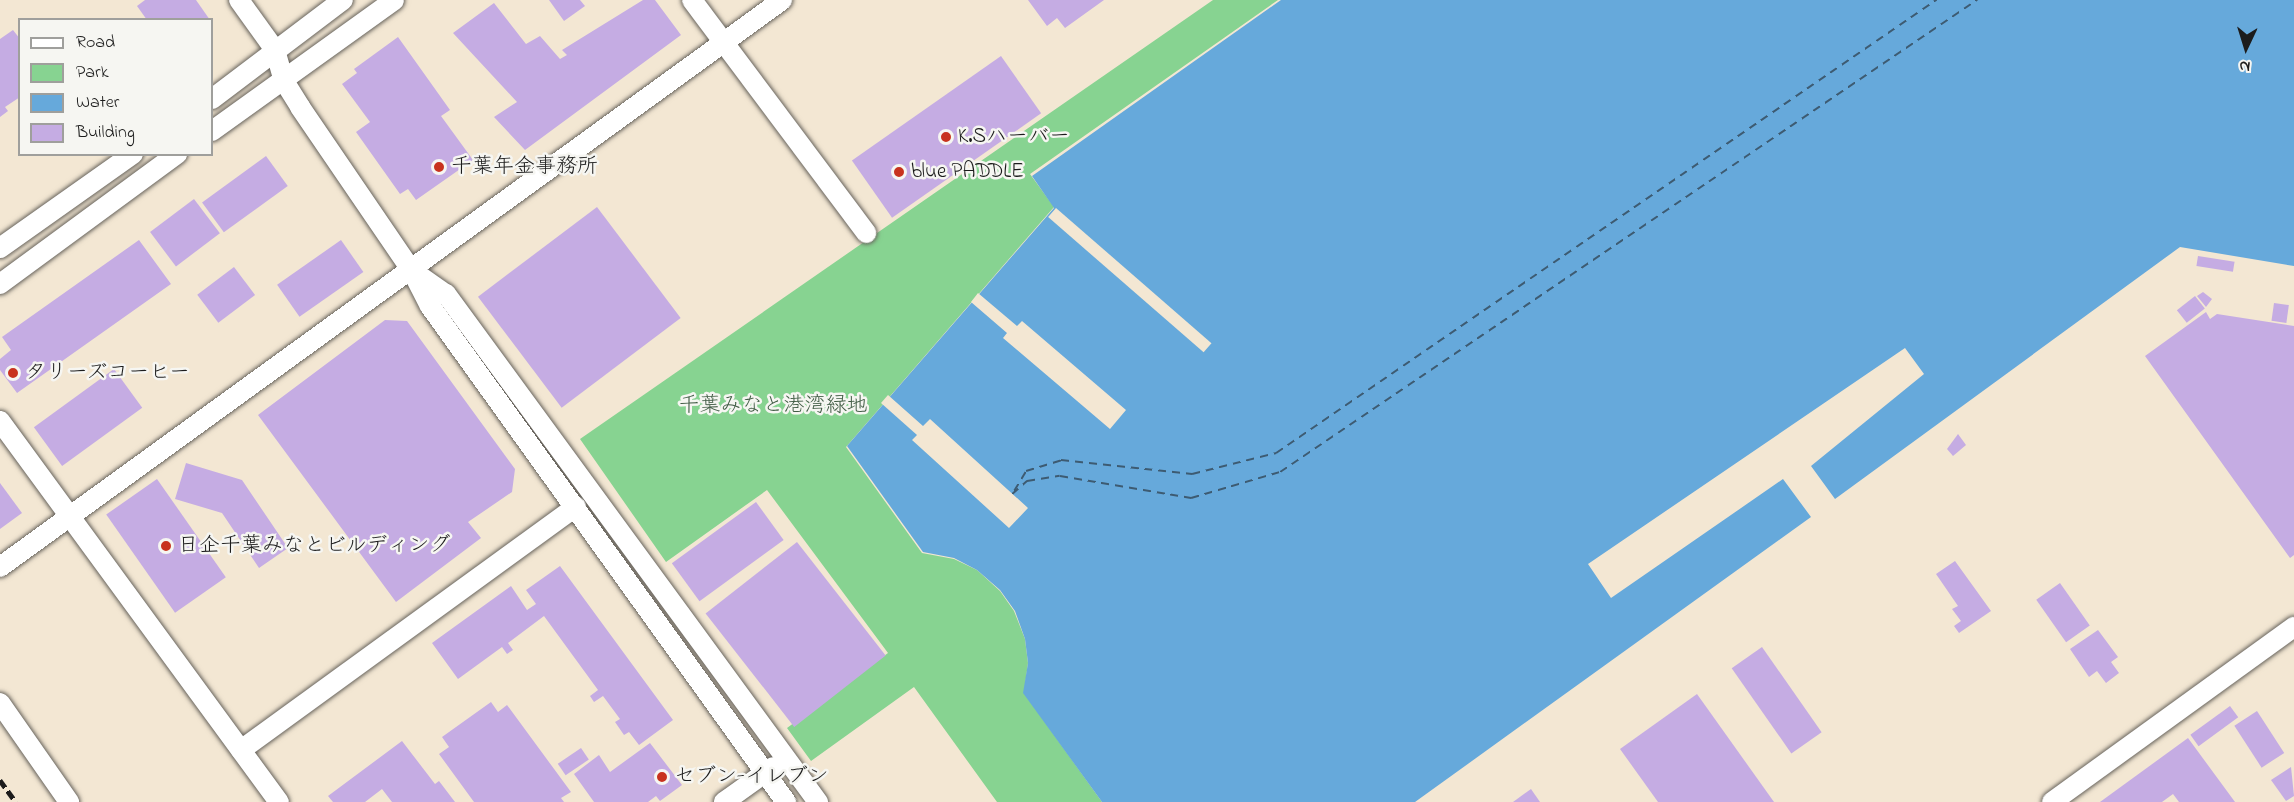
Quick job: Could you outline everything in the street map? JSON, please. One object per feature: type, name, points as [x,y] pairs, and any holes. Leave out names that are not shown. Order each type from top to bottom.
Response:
[{"type":"street","points":[[238,0],[275,50],[284,81],[412,271],[430,306],[786,802]]},
{"type":"street","points":[[213,98],[343,0]]},
{"type":"street","points":[[213,130],[394,0]]},
{"type":"street","points":[[692,0],[866,232]]},
{"type":"street","points":[[0,567],[412,271],[782,0]]},
{"type":"street","points":[[0,248],[130,156]]},
{"type":"street","points":[[0,284],[174,156]]},
{"type":"street","points":[[412,271],[446,294],[818,802]]},
{"type":"street","points":[[0,421],[279,802]]},
{"type":"street","points":[[241,750],[576,507]]},
{"type":"street","points":[[2052,802],[2294,627]]},
{"type":"street","points":[[0,703],[69,802]]},
{"type":"street","points":[[724,802],[785,759]]},
{"type":"green space","name":"千葉みなと港湾緑地","points":[[1213,0],[1278,0],[1030,174],[1054,207],[846,447],[922,553],[954,559],[977,570],[1000,591],[1014,611],[1025,639],[1028,663],[1024,693],[1102,802],[997,802],[914,687],[811,761],[787,728],[888,653],[767,490],[666,562],[580,439]]},
{"type":"water","points":[[1281,0],[2294,0],[2294,266],[2180,247],[1835,499],[1811,466],[1924,374],[1905,348],[1588,564],[1611,598],[1783,479],[1811,517],[1415,802],[1102,802],[1023,693],[1028,663],[1025,639],[1015,611],[1000,590],[977,570],[954,558],[923,552],[847,446],[1054,208],[1032,176]]},
{"type":"pier","points":[[1056,208],[1211,343],[1204,352],[1048,217]]},
{"type":"pier","points":[[978,293],[1017,326],[1022,321],[1126,410],[1110,429],[1003,338],[1007,333],[971,302]]},
{"type":"pier","points":[[888,395],[923,426],[930,419],[1028,508],[1009,528],[912,440],[917,435],[881,403]]},
{"type":"building","points":[[145,0],[196,0],[209,18],[146,18],[137,6]]},
{"type":"building","points":[[549,0],[580,0],[585,6],[564,21]]},
{"type":"building","points":[[643,0],[655,0],[681,35],[525,150],[494,117],[517,102],[453,33],[494,3],[526,44],[540,36],[560,59],[567,55],[562,50]]},
{"type":"building","points":[[1028,0],[1104,0],[1065,28],[1057,18],[1047,26]]},
{"type":"building","points":[[13,30],[18,36],[18,98],[5,107],[8,111],[0,117],[0,39]]},
{"type":"building","points":[[398,37],[450,110],[441,116],[473,160],[416,200],[408,189],[400,194],[356,132],[370,122],[342,84],[357,73],[354,69]]},
{"type":"building","name":"K.Sハーバー","points":[[1001,56],[1041,113],[892,218],[852,160]]},
{"type":"building","points":[[266,156],[288,186],[224,232],[202,202]]},
{"type":"building","points":[[194,199],[220,233],[176,266],[150,232]]},
{"type":"building","points":[[597,207],[681,318],[562,408],[478,297]]},
{"type":"building","points":[[139,240],[171,284],[17,393],[0,370],[0,359],[11,350],[2,337]]},
{"type":"building","points":[[341,240],[363,272],[299,317],[277,285]]},
{"type":"building","points":[[2198,256],[2235,262],[2233,272],[2196,266]]},
{"type":"building","points":[[234,267],[255,295],[218,323],[197,295]]},
{"type":"building","points":[[2203,292],[2212,299],[2206,307],[2197,296]]},
{"type":"building","points":[[2195,296],[2205,309],[2187,323],[2177,310]]},
{"type":"building","points":[[2274,303],[2289,305],[2286,323],[2271,321]]},
{"type":"building","points":[[2206,312],[2210,319],[2217,314],[2294,326],[2294,555],[2290,558],[2145,356]]},
{"type":"building","points":[[385,320],[407,321],[515,469],[512,492],[468,522],[481,538],[396,602],[258,415]]},
{"type":"building","points":[[114,369],[142,408],[62,466],[34,427]]},
{"type":"building","points":[[1958,434],[1966,445],[1953,456],[1947,449]]},
{"type":"building","points":[[186,463],[242,480],[288,548],[259,568],[222,513],[175,499]]},
{"type":"building","name":"日企千葉みなとビルディング","points":[[157,479],[226,577],[175,613],[106,515]]},
{"type":"building","points":[[0,483],[22,513],[0,529]]},
{"type":"building","points":[[756,502],[784,540],[699,601],[672,563]]},
{"type":"building","points":[[797,542],[886,655],[794,727],[706,613]]},
{"type":"building","points":[[1955,561],[1991,611],[1959,633],[1954,626],[1961,621],[1952,609],[1958,606],[1936,574]]},
{"type":"building","points":[[560,566],[673,720],[639,745],[629,732],[624,735],[615,722],[620,719],[603,696],[594,702],[590,696],[598,690],[544,616],[508,643],[513,650],[507,654],[502,647],[458,679],[432,643],[511,586],[527,610],[536,604],[526,590]]},
{"type":"building","points":[[2060,583],[2090,626],[2066,642],[2036,600]]},
{"type":"building","points":[[2098,630],[2118,657],[2111,662],[2119,673],[2106,683],[2097,671],[2089,677],[2070,649]]},
{"type":"building","points":[[1762,647],[1822,732],[1791,753],[1732,668]]},
{"type":"building","points":[[1697,694],[1774,802],[1658,802],[1620,749]]},
{"type":"building","points":[[491,702],[498,712],[507,705],[571,792],[561,798],[564,802],[474,802],[439,754],[449,747],[442,737]]},
{"type":"building","points":[[2230,706],[2238,717],[2199,746],[2190,735]]},
{"type":"building","points":[[2257,711],[2284,753],[2262,768],[2234,726]]},
{"type":"building","points":[[2188,738],[2235,802],[2179,802],[2173,794],[2162,802],[2100,802]]},
{"type":"building","points":[[402,741],[435,784],[439,781],[455,802],[392,802],[382,789],[365,802],[333,802],[328,796]]},
{"type":"building","points":[[650,743],[682,785],[660,801],[656,796],[648,802],[594,802],[574,774],[599,755],[610,772]]},
{"type":"building","points":[[581,748],[589,760],[566,775],[558,764]]},
{"type":"building","points":[[2291,767],[2294,796],[2286,801],[2271,780]]},
{"type":"building","points":[[1531,789],[1540,802],[1513,802]]},
{"type":"ferry route","points":[[1014,491],[1026,471],[1061,460],[1192,474],[1276,453],[1936,0]]},
{"type":"ferry route","points":[[1012,494],[1027,481],[1060,476],[1191,498],[1280,472],[1977,0]]},
{"type":"railway","points":[[0,780],[16,802]]},
{"type":"place","name":"K.Sハーバー","points":[[946,137]]},
{"type":"place","name":"千葉年金事務所","points":[[439,167]]},
{"type":"place","name":"blue PADDLE","points":[[899,172]]},
{"type":"place","name":"タリーズコーヒー","points":[[13,373]]},
{"type":"place","name":"日企千葉みなとビルディング","points":[[166,546]]},
{"type":"place","name":"セブン-イレブン","points":[[662,777]]}]
